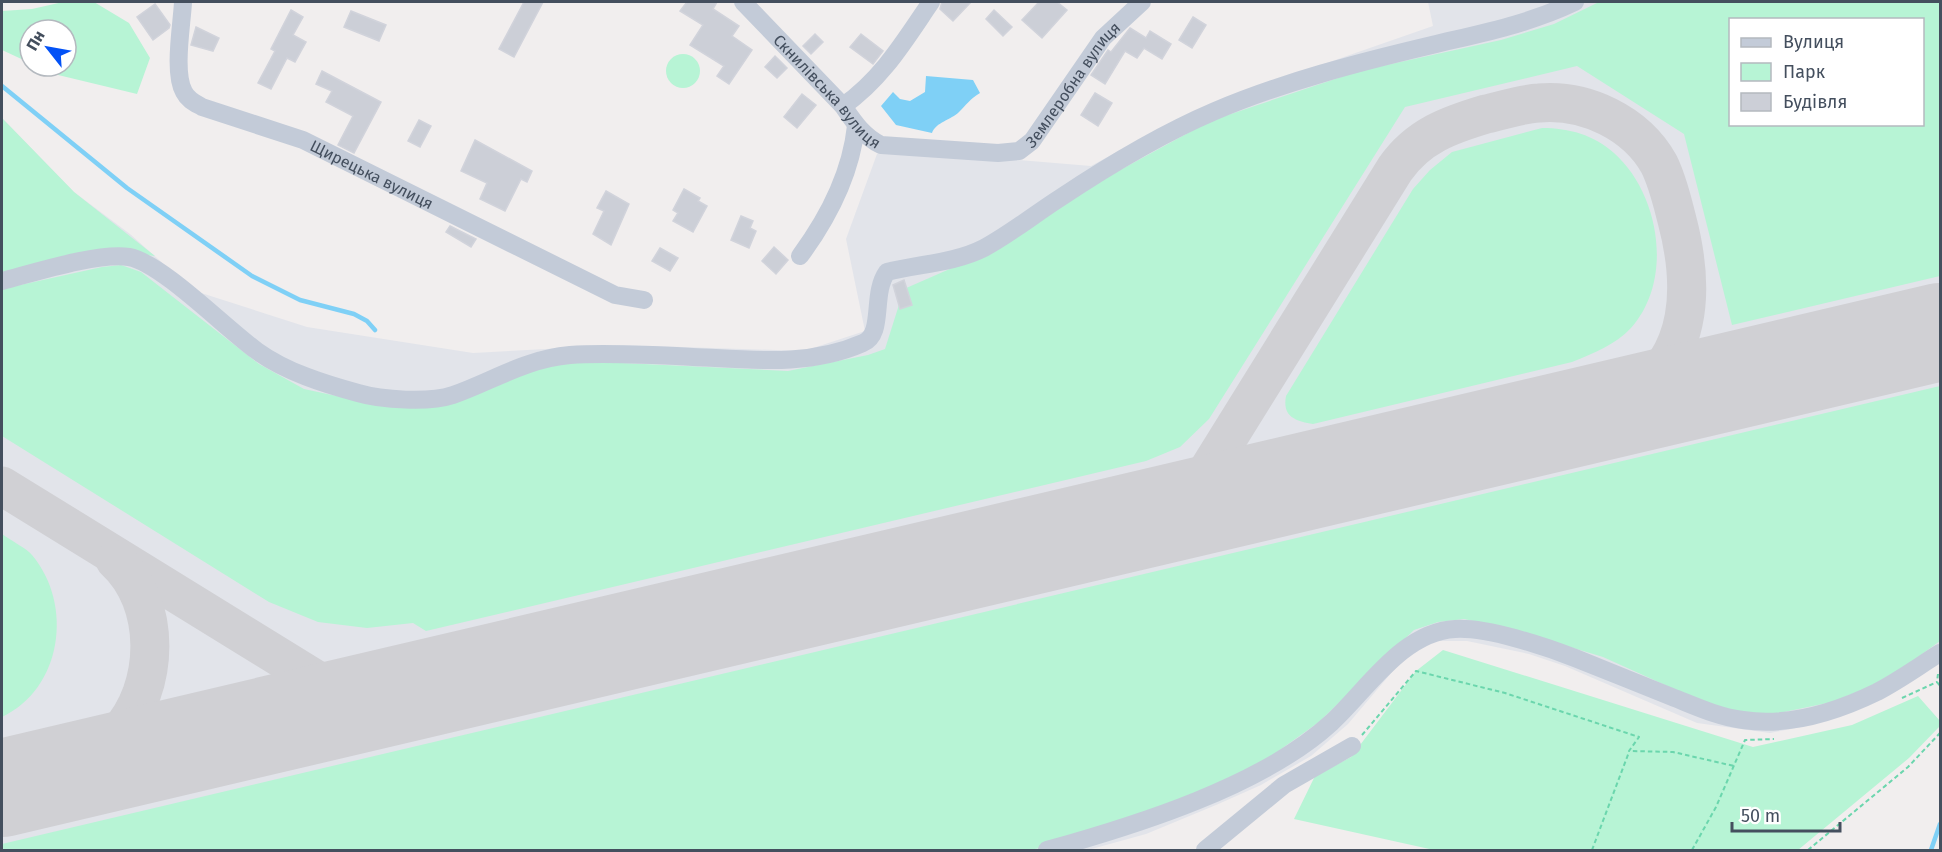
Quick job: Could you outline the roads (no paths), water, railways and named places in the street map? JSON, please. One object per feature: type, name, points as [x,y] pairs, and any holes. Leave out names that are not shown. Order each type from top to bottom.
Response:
[{"type":"street","name":"Щирецька вулиця","points":[[183,2],[179,78],[183,92],[190,100],[202,107],[267,126],[303,140],[615,294],[644,300]]},
{"type":"street","name":"Скнилівська вулиця","points":[[743,2],[843,106],[856,126],[870,139],[881,145],[998,153]]},
{"type":"street","points":[[843,106],[874,80],[931,2]]},
{"type":"street","name":"Землеробна вулиця","points":[[998,153],[1019,151],[1032,141],[1103,38],[1142,2]]},
{"type":"street","points":[[2,281],[102,258],[128,257],[144,261],[259,353],[306,376],[361,394],[426,400],[451,396],[516,367],[570,356],[781,361],[826,356],[865,343],[873,336],[877,323],[877,297],[880,282],[887,272],[952,259],[983,248],[1079,185],[1140,149],[1215,111],[1306,79],[1504,29],[1575,2]]},
{"type":"street","points":[[800,256],[815,236],[837,196],[854,143],[856,126]]},
{"type":"street","points":[[1047,850],[1161,814],[1245,779],[1289,756],[1330,724],[1406,646],[1429,634],[1455,629],[1545,647],[1719,715],[1770,722],[1822,714],[1851,703],[1910,674],[1941,652]]},
{"type":"street","points":[[1205,850],[1284,785],[1352,746]]},
{"type":"water","points":[[926,76],[973,80],[980,93],[956,115],[937,126],[932,133],[896,125],[881,106],[893,92],[900,99],[910,101],[925,92]]},
{"type":"waterway","points":[[2,86],[127,188],[252,276],[300,300],[354,314],[367,321],[375,330]]},
{"type":"waterway","points":[[1931,850],[1940,824]]}]
